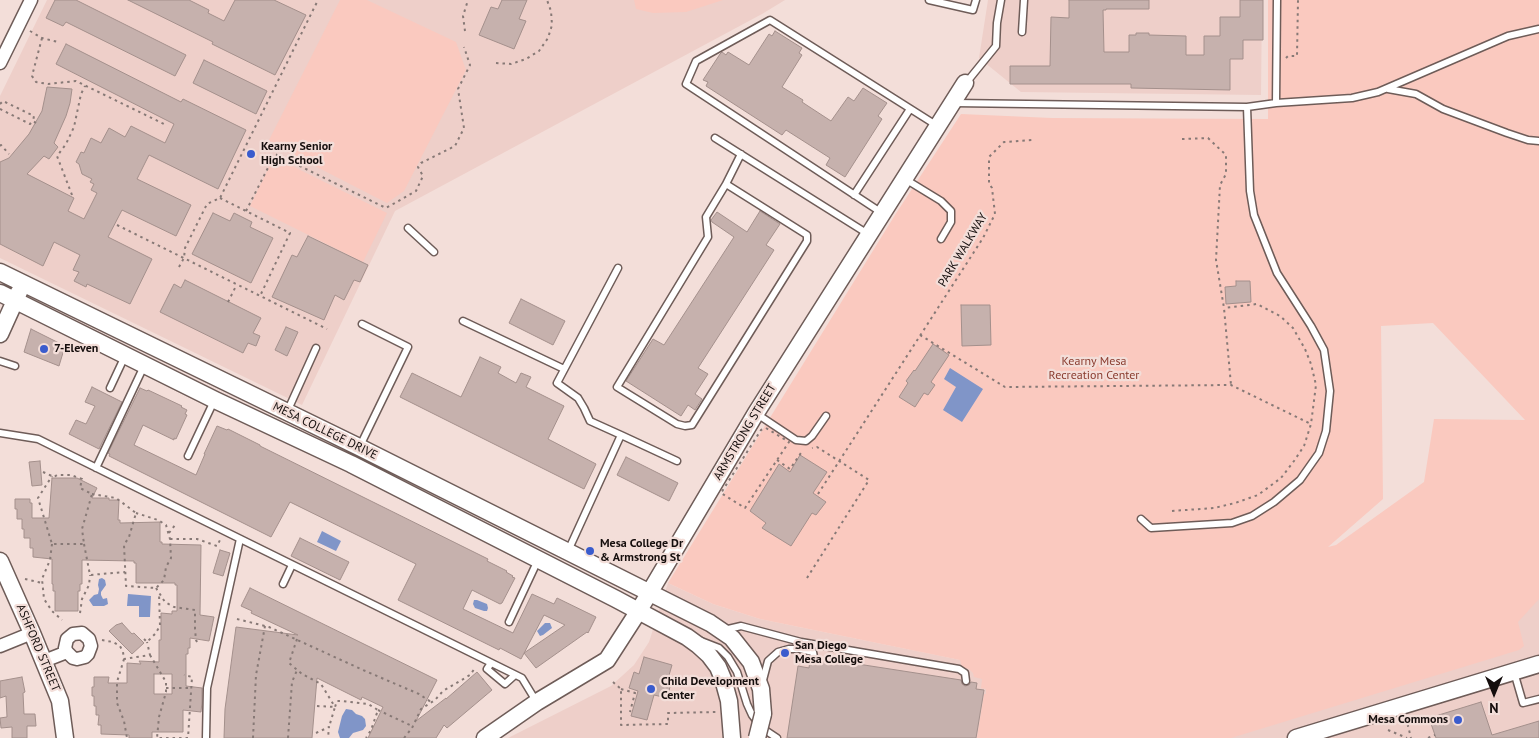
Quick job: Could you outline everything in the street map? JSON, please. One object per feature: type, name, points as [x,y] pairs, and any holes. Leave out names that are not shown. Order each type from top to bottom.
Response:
[{"type":"street","points":[[0,63],[31,0]]},
{"type":"street","name":"ARMSTRONG STREET","points":[[485,738],[537,702],[607,660],[638,612],[756,413],[965,83]]},
{"type":"street","name":"MESA COLLEGE DRIVE","points":[[0,272],[359,447],[567,553],[650,592],[723,631],[738,644],[756,672],[761,688],[763,714],[757,738]]},
{"type":"street","points":[[0,334],[7,296],[23,283]]},
{"type":"street","name":"MESA COLLEGE DRIVE","points":[[7,296],[215,400],[350,464],[687,637],[709,655],[723,678],[729,700],[732,738]]},
{"type":"street","points":[[350,464],[359,447]]},
{"type":"street","name":"ASHFORD STREET","points":[[0,561],[60,701],[65,738]]},
{"type":"street","points":[[0,646],[32,633]]},
{"type":"street","points":[[44,660],[66,652]]},
{"type":"street","points":[[1296,738],[1539,664]]},
{"type":"lane","points":[[930,0],[972,10],[976,0]]},
{"type":"lane","points":[[965,83],[996,46],[1001,0]]},
{"type":"lane","points":[[1022,32],[1024,0]]},
{"type":"lane","points":[[1276,102],[1277,0]]},
{"type":"lane","points":[[883,213],[686,84],[696,61],[770,20],[938,126]]},
{"type":"lane","points":[[953,103],[1247,107],[1276,102],[1352,98],[1386,88],[1508,36],[1539,29]]},
{"type":"lane","points":[[1386,88],[1416,94],[1443,109],[1528,140],[1539,141]]},
{"type":"lane","points":[[1141,519],[1151,528],[1232,523],[1252,516],[1274,502],[1300,480],[1319,453],[1326,431],[1330,392],[1324,350],[1277,273],[1254,215],[1250,191],[1247,107]]},
{"type":"lane","points":[[854,195],[910,108]]},
{"type":"lane","points":[[715,138],[869,234]]},
{"type":"lane","points":[[726,184],[808,235],[807,241],[692,425],[685,426],[677,424],[617,387],[708,237],[706,217],[741,154]]},
{"type":"lane","points":[[905,179],[941,201],[950,211],[951,222],[941,239]]},
{"type":"lane","points":[[408,228],[434,252]]},
{"type":"lane","points":[[618,268],[556,383],[578,398],[590,421],[677,461]]},
{"type":"lane","points":[[463,321],[564,369]]},
{"type":"lane","points":[[359,447],[408,347],[362,324]]},
{"type":"lane","points":[[287,413],[316,348]]},
{"type":"lane","points":[[110,388],[126,355]]},
{"type":"lane","points":[[0,361],[15,366]]},
{"type":"lane","points":[[96,468],[145,365]]},
{"type":"lane","points":[[188,456],[215,400]]},
{"type":"lane","points":[[756,413],[796,440],[806,440],[812,436],[826,416]]},
{"type":"lane","points":[[0,433],[38,439],[522,678],[537,702]]},
{"type":"lane","points":[[567,553],[621,435]]},
{"type":"lane","points":[[206,738],[207,688],[240,540]]},
{"type":"lane","points":[[509,622],[538,559]]},
{"type":"lane","points":[[282,584],[292,565]]},
{"type":"lane","points":[[723,631],[741,626],[801,642],[959,669],[965,673],[966,681]]},
{"type":"lane","points":[[687,637],[708,643],[724,652],[737,672],[752,715],[762,728],[776,738]]},
{"type":"lane","points":[[761,688],[766,665],[772,656],[778,652],[800,649],[813,652],[814,657]]},
{"type":"lane","points":[[491,663],[487,669],[505,684],[515,675]]},
{"type":"lane","points":[[1514,672],[1523,703],[1539,699]]},
{"type":"path","points":[[179,267],[184,258],[185,248],[207,204],[220,198],[318,0]]},
{"type":"path","points":[[465,31],[463,16],[468,0]]},
{"type":"path","points":[[496,63],[511,64],[526,60],[539,51],[548,38],[552,25],[551,11],[547,0]]},
{"type":"path","points":[[1285,59],[1288,56],[1297,56],[1298,0]]},
{"type":"path","points":[[30,32],[42,38],[58,42]]},
{"type":"path","points":[[42,38],[32,76],[36,82],[48,84],[76,81],[164,124]]},
{"type":"path","points":[[246,211],[275,154],[386,208],[416,191],[423,176],[418,168],[420,163],[455,146],[464,128],[458,89],[470,65],[464,47]]},
{"type":"path","points":[[72,196],[57,156],[74,128],[81,94],[85,86]]},
{"type":"path","points":[[0,104],[3,101],[34,116],[33,122]]},
{"type":"path","points":[[0,109],[30,124],[36,123]]},
{"type":"path","points":[[1182,139],[1208,138],[1226,155],[1226,174],[1220,185],[1216,260],[1224,308],[1231,385]]},
{"type":"path","name":"PARK WALKWAY","points":[[818,494],[983,238],[995,214],[992,188],[989,183],[989,157],[1004,142],[1033,140]]},
{"type":"path","points":[[0,146],[9,154]]},
{"type":"path","points":[[220,198],[290,233],[259,296]]},
{"type":"path","points":[[117,225],[326,330]]},
{"type":"path","points":[[228,302],[237,285]]},
{"type":"path","points":[[1172,511],[1214,508],[1258,495],[1281,478],[1304,446],[1312,424],[1316,385],[1306,349],[1293,328],[1280,316],[1257,304],[1224,308]]},
{"type":"path","points":[[920,335],[1005,387],[1231,385],[1312,424]]},
{"type":"path","points":[[766,428],[789,442],[777,460],[745,508],[722,493],[762,430],[766,428]]},
{"type":"path","points":[[777,460],[790,468],[804,449],[797,446]]},
{"type":"path","points":[[807,578],[869,480],[817,447],[810,448]]},
{"type":"path","points":[[43,472],[52,476],[71,475],[82,479],[80,488],[92,494],[116,498],[136,513],[158,520],[166,525],[170,539],[171,558],[166,567],[164,580],[156,588],[126,586],[124,545],[129,537],[136,513]]},
{"type":"path","points":[[52,476],[38,498],[52,544],[50,560],[42,583],[44,599],[52,611],[62,620]]},
{"type":"path","points":[[80,613],[82,599],[89,585],[90,575],[82,529],[92,494]]},
{"type":"path","points":[[169,534],[174,525]]},
{"type":"path","points":[[170,539],[197,539],[217,546],[223,531]]},
{"type":"path","points":[[52,544],[84,544]]},
{"type":"path","points":[[90,575],[125,572]]},
{"type":"path","points":[[25,579],[42,583]]},
{"type":"path","points":[[156,588],[165,602],[174,607],[195,610],[195,629],[198,644]]},
{"type":"path","points":[[147,642],[160,626],[159,593]]},
{"type":"path","points":[[237,619],[265,626],[419,694],[431,702]]},
{"type":"path","points":[[253,738],[256,675],[265,626]]},
{"type":"path","points":[[144,638],[150,654],[166,682],[157,738],[188,738],[192,677],[184,675]]},
{"type":"path","points":[[99,639],[120,646],[123,652],[124,659],[117,682],[117,703],[124,721],[127,738]]},
{"type":"path","points":[[297,640],[288,663],[320,684],[334,706]]},
{"type":"path","points":[[124,659],[150,654]]},
{"type":"path","points":[[404,738],[421,709],[443,691],[470,675],[475,668]]},
{"type":"path","points":[[288,738],[292,682],[297,670]]},
{"type":"path","points":[[612,682],[620,689],[635,693],[630,712]]},
{"type":"path","points":[[166,688],[191,688]]},
{"type":"path","points":[[620,689],[621,725],[668,724],[668,713],[716,712]]},
{"type":"path","points":[[328,738],[334,706],[338,701],[368,704],[412,727]]},
{"type":"path","points":[[317,706],[334,706]]},
{"type":"path","points":[[1403,706],[1411,738]]},
{"type":"path","points":[[366,738],[378,710]]},
{"type":"path","points":[[316,733],[330,727]]},
{"type":"path","points":[[1388,730],[1407,738]]},
{"type":"path","points":[[1428,738],[1435,735]]},
{"type":"shaded area","name":"Kearny Senior High School","points":[[47,0],[785,0],[395,211],[302,405],[0,258],[0,96]]},
{"type":"shaded area","points":[[988,0],[1262,0],[1261,95],[1021,92],[979,58]]},
{"type":"shaded area","name":"San Diego Mesa College","points":[[668,583],[713,604],[760,619],[980,664],[1003,738],[508,738],[611,686],[634,665],[649,642]]},
{"type":"shaded area","points":[[1539,585],[1539,738],[1195,738]]},
{"type":"green space","points":[[340,0],[367,0],[456,42],[466,70],[404,191],[387,203],[268,142]]},
{"type":"green space","points":[[634,0],[723,0],[686,12],[653,13],[636,9]]},
{"type":"green space","name":"Kearny Mesa Recreation Center","points":[[1268,0],[1539,0],[1539,599],[1518,622],[1524,646],[1519,650],[1231,738],[977,738],[986,689],[981,688],[982,679],[974,677],[969,669],[962,667],[960,660],[760,619],[713,604],[668,583],[895,215],[961,114],[1052,118],[1268,119]],"holes":[[[1433,323],[1525,420],[1434,419],[1424,482],[1336,545],[1328,547],[1383,499],[1381,326]]]},
{"type":"green space","points":[[274,157],[387,213],[363,262],[250,206]]},
{"type":"water","points":[[950,368],[983,389],[962,422],[943,410],[956,387],[944,379]]},
{"type":"water","points":[[322,531],[341,541],[336,551],[317,542]]},
{"type":"water","points":[[99,579],[105,580],[106,585],[101,595],[103,599],[107,598],[108,604],[93,606],[89,600],[98,594]]},
{"type":"water","points":[[128,594],[151,596],[150,617],[139,617],[139,606],[127,606]]},
{"type":"water","points":[[474,600],[487,604],[487,611],[475,608]]},
{"type":"water","points":[[545,623],[550,623],[552,628],[540,636],[537,631]]},
{"type":"water","points":[[346,709],[362,716],[365,719],[366,726],[363,730],[353,733],[349,738],[340,738],[338,732]]},
{"type":"building","points":[[55,0],[76,0],[186,55],[175,76],[66,22],[63,26],[46,18]]},
{"type":"building","points":[[128,0],[189,0],[209,10],[208,13],[224,21],[235,0],[274,0],[306,15],[275,75]]},
{"type":"building","points":[[502,0],[527,0],[519,19],[526,21],[514,49],[479,35],[491,7],[498,9]]},
{"type":"building","points":[[1069,0],[1149,0],[1149,9],[1103,10],[1104,52],[1129,52],[1129,35],[1149,33],[1149,35],[1186,36],[1186,55],[1204,55],[1204,36],[1220,36],[1220,17],[1240,17],[1240,0],[1263,0],[1263,40],[1243,40],[1243,59],[1230,59],[1230,90],[1131,88],[1131,84],[1010,84],[1010,66],[1050,66],[1051,17],[1069,18]]},
{"type":"building","points":[[775,31],[802,48],[799,53],[802,55],[782,87],[831,121],[848,97],[854,101],[863,88],[887,103],[878,116],[882,119],[845,177],[826,165],[830,158],[786,130],[782,135],[706,86],[708,82],[703,80],[722,52],[726,55],[728,52],[749,65],[769,34],[772,36]]},
{"type":"building","points":[[66,44],[181,102],[183,99],[246,130],[218,189],[149,155],[137,179],[191,205],[176,236],[122,210],[108,237],[152,259],[130,304],[87,284],[86,287],[74,281],[79,272],[73,270],[80,255],[54,242],[43,266],[0,244],[0,162],[9,158],[29,134],[42,111],[47,87],[72,89],[70,103],[54,143],[58,147],[49,159],[44,156],[27,174],[74,198],[68,211],[84,219],[97,193],[91,190],[94,184],[90,182],[92,179],[82,174],[79,164],[76,162],[81,152],[84,153],[91,138],[101,143],[109,128],[125,137],[131,126],[165,143],[174,124],[56,64]]},
{"type":"building","points":[[204,60],[267,91],[256,114],[193,83]]},
{"type":"building","points":[[760,211],[780,224],[766,245],[774,250],[698,368],[708,374],[695,394],[702,399],[695,410],[688,405],[681,416],[626,381],[653,339],[664,345],[734,237],[712,222],[711,220],[717,212],[747,232]]},
{"type":"building","points":[[213,213],[230,221],[234,213],[252,222],[250,227],[273,238],[251,283],[192,254]]},
{"type":"building","points":[[308,236],[368,265],[360,282],[354,280],[344,300],[335,295],[324,320],[272,297],[292,255],[297,257]]},
{"type":"building","points":[[185,280],[261,318],[253,333],[260,336],[256,346],[248,343],[243,353],[160,312],[174,284],[181,288]]},
{"type":"building","points":[[1236,281],[1250,281],[1251,302],[1226,304],[1225,287],[1236,286]]},
{"type":"building","points":[[521,299],[565,321],[553,345],[509,323]]},
{"type":"building","points":[[961,305],[990,305],[991,345],[962,346]]},
{"type":"building","points":[[286,327],[298,332],[287,356],[275,350]]},
{"type":"building","name":"7-Eleven","points":[[31,329],[65,346],[59,366],[24,352]]},
{"type":"building","points":[[933,344],[949,355],[931,382],[935,385],[928,395],[924,393],[915,407],[899,397],[908,383],[906,381]]},
{"type":"building","points":[[480,357],[501,367],[498,373],[516,383],[521,373],[531,377],[526,387],[564,406],[548,439],[596,464],[584,489],[400,397],[412,373],[461,397]]},
{"type":"building","points":[[92,387],[122,402],[99,449],[69,434],[76,420],[86,424],[95,406],[85,402]]},
{"type":"building","points":[[140,388],[182,406],[187,410],[185,414],[187,415],[176,439],[174,438],[174,440],[143,425],[134,445],[196,475],[217,426],[228,429],[488,559],[487,561],[507,571],[515,578],[502,603],[500,604],[472,590],[463,609],[513,633],[532,594],[554,604],[557,598],[596,617],[588,633],[536,668],[524,653],[521,659],[500,648],[499,650],[398,600],[416,564],[290,502],[271,537],[109,456],[110,454],[108,453]],"holes":[[[544,615],[565,625],[524,653]]]},
{"type":"building","points":[[800,455],[827,472],[813,493],[826,502],[816,515],[812,513],[791,546],[762,528],[766,523],[750,511],[779,464],[790,472]]},
{"type":"building","points":[[626,457],[678,483],[669,501],[617,475]]},
{"type":"building","points":[[40,461],[42,485],[32,486],[29,462]]},
{"type":"building","points":[[52,478],[77,478],[97,488],[92,498],[119,500],[118,520],[120,520],[120,523],[160,522],[160,542],[162,544],[201,545],[200,615],[214,617],[209,641],[190,638],[190,648],[188,648],[188,654],[186,654],[186,686],[202,688],[202,702],[201,712],[183,710],[183,732],[152,732],[152,738],[129,738],[129,735],[101,734],[101,725],[98,725],[99,715],[96,715],[94,696],[92,696],[94,677],[109,677],[108,683],[127,683],[127,663],[141,664],[139,661],[159,662],[161,613],[172,614],[172,611],[177,611],[177,585],[175,583],[136,583],[136,563],[134,561],[82,560],[82,584],[80,584],[80,591],[78,591],[78,611],[55,611],[52,559],[33,557],[33,548],[30,548],[30,538],[24,538],[22,519],[17,519],[15,499],[30,499],[30,503],[32,503],[32,518],[49,518]],"holes":[[[154,674],[172,674],[172,694],[154,694]]]},
{"type":"building","points":[[300,538],[349,562],[340,580],[291,556]]},
{"type":"building","points":[[220,550],[230,553],[223,576],[213,573]]},
{"type":"building","points":[[250,588],[437,680],[416,721],[446,699],[477,672],[492,690],[447,728],[444,725],[436,738],[368,738],[383,707],[362,697],[361,700],[317,678],[312,738],[224,738],[225,709],[236,627],[298,635],[251,613],[252,611],[241,606]]},
{"type":"building","points":[[122,623],[144,643],[132,654],[109,631]]},
{"type":"building","name":"Child Development Center","points":[[644,657],[672,665],[667,682],[671,683],[667,698],[654,695],[647,720],[631,716],[638,691],[629,688],[634,672],[639,674]]},
{"type":"building","points":[[819,658],[961,680],[965,686],[971,682],[977,683],[976,689],[984,690],[976,738],[787,738],[798,666],[809,668],[810,660],[814,662]]},
{"type":"building","points":[[22,677],[25,692],[23,693],[24,714],[35,714],[36,726],[27,726],[27,738],[12,738],[12,727],[1,728],[0,718],[7,717],[6,696],[0,698],[0,681]]},
{"type":"building","name":"Mesa Commons","points":[[1481,702],[1492,735],[1539,721],[1539,738],[1436,738],[1429,718]]},
{"type":"place","name":"Kearny Senior High School","points":[[251,154]]},
{"type":"place","name":"7-Eleven","points":[[44,349]]},
{"type":"place","name":"Mesa College Dr & Armstrong St","points":[[590,551]]},
{"type":"place","name":"San Diego Mesa College","points":[[785,653]]},
{"type":"place","name":"Child Development Center","points":[[651,689]]},
{"type":"place","name":"Mesa Commons","points":[[1458,720]]}]
